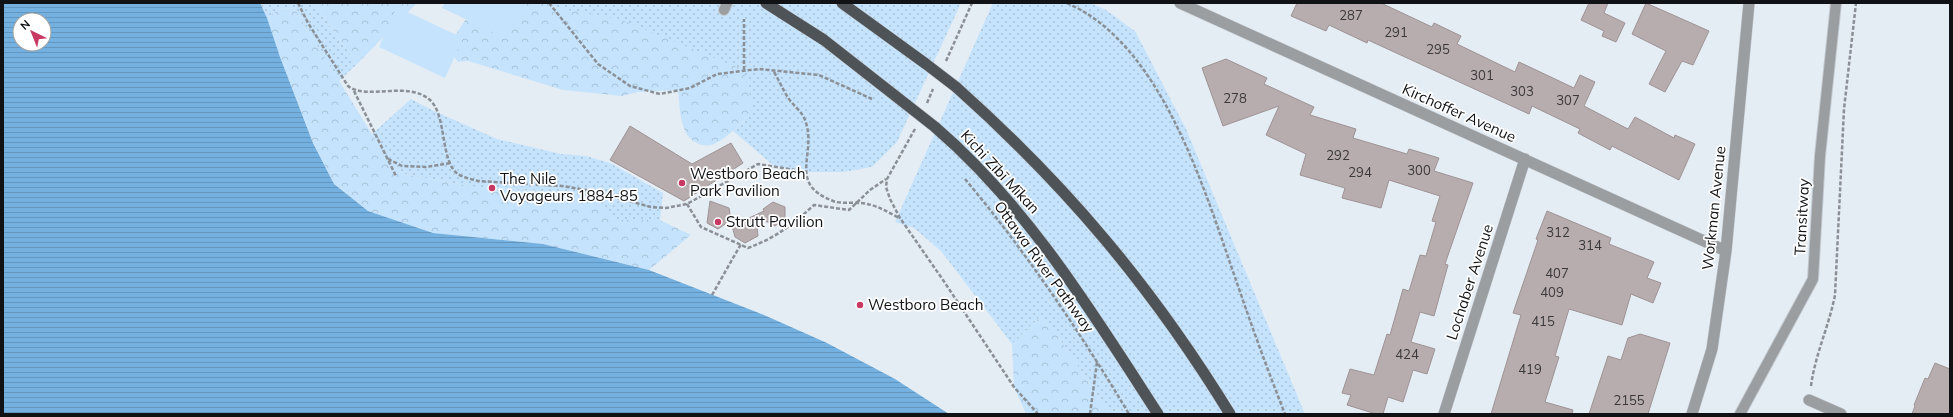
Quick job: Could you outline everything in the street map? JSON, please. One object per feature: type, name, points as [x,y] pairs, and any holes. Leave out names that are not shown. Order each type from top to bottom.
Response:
[{"type":"highway","name":"Kichi Zībī Mīkan","points":[[766,3],[824,40],[935,127],[988,179],[1037,236],[1102,328],[1158,414]]},
{"type":"highway","name":"Kichi Zībī Mīkan","points":[[842,3],[956,87],[1036,162],[1097,228],[1134,274],[1171,323],[1230,414]]},
{"type":"street","name":"Kirchoffer Avenue","points":[[1180,3],[1726,251]]},
{"type":"street","name":"Workman Avenue","points":[[1692,414],[1712,349],[1726,251],[1746,4]]},
{"type":"street","name":"Lochaber Avenue","points":[[1444,414],[1525,159]]},
{"type":"street","points":[[1809,400],[1841,414]]},
{"type":"lane","name":"Transitway","points":[[1740,414],[1810,286],[1814,271],[1820,156],[1836,3]]},
{"type":"path","points":[[298,3],[308,23],[348,86],[354,91],[396,176]]},
{"type":"path","points":[[549,3],[598,64],[630,86],[660,94],[690,88],[717,74],[760,69],[819,75],[878,102]]},
{"type":"path","points":[[944,65],[972,3]]},
{"type":"path","points":[[1068,3],[1089,14],[1112,33],[1128,49],[1157,90],[1181,137],[1208,202],[1261,355],[1285,414]]},
{"type":"path","points":[[1809,400],[1816,361],[1830,318],[1835,295],[1844,102],[1856,3]]},
{"type":"path","points":[[744,19],[744,70]]},
{"type":"path","points":[[774,71],[787,96],[805,119],[809,134],[809,150],[805,172],[808,183],[816,192],[834,202],[859,202],[874,204],[900,218]]},
{"type":"path","points":[[925,108],[935,87]]},
{"type":"path","points":[[354,91],[400,91],[418,93],[430,100],[438,109],[451,164],[456,173],[478,181],[562,186],[592,191],[651,207],[666,208],[687,204],[758,164],[795,170]]},
{"type":"path","points":[[918,122],[887,179],[886,187],[890,199],[900,218],[1014,387],[1038,414]]},
{"type":"path","points":[[387,159],[402,166],[426,167],[451,164]]},
{"type":"path","name":"Ottawa River Pathway","points":[[964,178],[1033,266],[1097,361],[1129,414]]},
{"type":"path","points":[[687,204],[701,227],[748,248],[764,242],[789,228],[814,205],[849,210],[870,190],[887,179]]},
{"type":"path","points":[[712,295],[741,244]]},
{"type":"path","points":[[1090,414],[1097,361]]},
{"type":"green space","points":[[260,3],[314,3],[357,64],[339,81],[294,8],[280,9],[267,18]]},
{"type":"green space","points":[[314,3],[417,3],[357,64]]},
{"type":"green space","points":[[445,3],[524,3],[508,39],[442,8]]},
{"type":"green space","points":[[476,3],[547,3],[555,8],[619,19],[744,70],[751,101],[751,109],[745,119],[728,135],[716,143],[705,145],[693,141],[683,127],[678,90],[638,92],[622,96],[563,90],[468,61],[458,62],[447,48]]},
{"type":"green space","points":[[547,3],[961,3],[897,142],[872,167],[843,172],[805,172],[773,165],[733,131],[745,120]]},
{"type":"green space","points":[[993,3],[1091,3],[1106,10],[1135,31],[1186,129],[1305,414],[1110,414],[1055,332],[1040,317],[1012,344],[941,251],[914,228],[895,222]]},
{"type":"green space","points":[[397,7],[463,38],[445,78],[379,47]]},
{"type":"green space","points":[[294,8],[383,152],[404,174],[481,188],[542,191],[602,202],[613,220],[660,220],[691,235],[649,270],[543,244],[433,233],[368,211],[334,184],[313,142],[280,57],[267,18],[280,9]]},
{"type":"green space","points":[[411,99],[497,139],[561,154],[586,156],[610,163],[663,193],[660,220],[613,220],[601,202],[542,191],[481,188],[404,174],[383,152],[372,134]]},
{"type":"green space","points":[[1040,317],[1055,332],[1110,414],[1026,414],[1014,387],[1012,344]]},
{"type":"water","points":[[3,3],[260,3],[267,18],[280,57],[313,143],[334,184],[368,211],[433,233],[543,244],[649,270],[764,315],[827,343],[895,379],[949,414],[3,414]]},
{"type":"building","points":[[1297,3],[1381,3],[1432,27],[1434,23],[1461,36],[1457,44],[1515,72],[1519,62],[1574,88],[1580,75],[1595,82],[1584,106],[1628,129],[1635,117],[1674,138],[1675,135],[1695,144],[1679,180],[1612,146],[1610,150],[1578,133],[1580,129],[1532,106],[1529,114],[1368,40],[1367,43],[1329,25],[1326,31],[1291,16]]},
{"type":"building","points":[[1589,3],[1608,3],[1604,13],[1625,23],[1616,42],[1602,36],[1604,31],[1581,20]]},
{"type":"building","points":[[1646,3],[1709,31],[1693,65],[1682,61],[1665,92],[1649,84],[1666,51],[1632,34]]},
{"type":"building","points":[[1226,59],[1267,78],[1264,84],[1314,107],[1310,115],[1356,129],[1353,138],[1407,154],[1409,149],[1439,158],[1434,171],[1473,183],[1445,264],[1448,265],[1434,316],[1420,312],[1411,342],[1435,349],[1427,374],[1413,370],[1403,402],[1388,397],[1383,414],[1376,414],[1347,405],[1351,395],[1342,393],[1350,369],[1374,375],[1387,334],[1390,335],[1403,289],[1409,291],[1420,255],[1426,256],[1436,222],[1432,221],[1440,196],[1389,180],[1381,208],[1342,198],[1345,188],[1300,175],[1306,154],[1266,135],[1279,106],[1223,126],[1202,68]]},
{"type":"building","name":"Westboro Beach Park Pavilion","points":[[630,126],[692,164],[731,143],[743,163],[684,201],[610,160]]},
{"type":"building","points":[[710,201],[729,208],[731,220],[718,229],[707,223]]},
{"type":"building","name":"Strutt Pavilion","points":[[773,202],[785,207],[785,219],[775,226],[756,216],[758,236],[745,243],[735,237],[732,226],[764,211],[763,209]]},
{"type":"building","points":[[1547,211],[1611,238],[1609,244],[1654,262],[1647,278],[1661,283],[1653,303],[1631,294],[1622,325],[1569,309],[1555,356],[1559,357],[1545,402],[1573,410],[1572,414],[1491,414],[1521,315],[1513,313],[1538,240],[1536,239]]},
{"type":"building","points":[[1640,334],[1670,343],[1648,414],[1589,414],[1608,356],[1621,360],[1628,338]]},
{"type":"building","points":[[1935,363],[1950,369],[1950,414],[1912,414],[1925,378],[1928,379]]},
{"type":"place","name":"Westboro Beach Park Pavilion","points":[[682,183]]},
{"type":"place","name":"The Nile Voyageurs 1884-85","points":[[492,188]]},
{"type":"place","name":"Strutt Pavilion","points":[[718,222]]},
{"type":"place","name":"Westboro Beach","points":[[860,305]]}]
